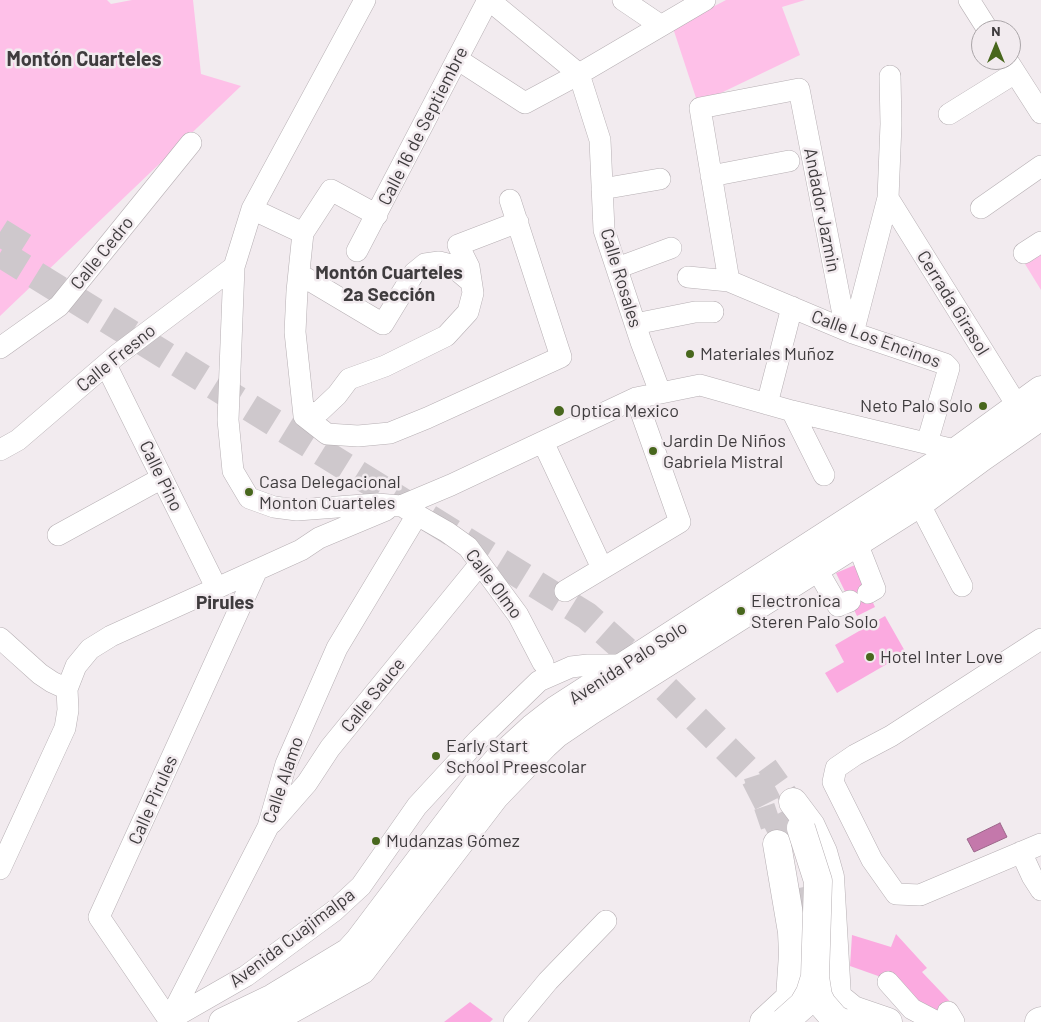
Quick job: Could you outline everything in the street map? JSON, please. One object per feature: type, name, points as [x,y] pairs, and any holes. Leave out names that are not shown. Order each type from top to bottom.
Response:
[{"type":"main road","name":"Avenida Palo Solo","points":[[449,839],[496,796],[556,734],[764,589],[969,454],[1030,411],[1041,390]]},
{"type":"main road","name":"Avenida Palo Solo","points":[[223,1022],[268,1015],[362,970],[449,839],[479,782],[498,760],[556,710],[624,666],[764,589],[816,568],[857,543],[919,503],[969,454]]},
{"type":"main road","points":[[787,1010],[793,954],[788,836],[793,802],[811,826],[823,852],[830,877],[839,1010],[836,1019],[822,1004],[818,996],[815,977],[818,881],[788,836]]},
{"type":"main road","points":[[788,836],[799,888]]},
{"type":"main road","points":[[787,1010],[803,1005],[810,993],[815,977]]},
{"type":"main road","points":[[764,1022],[814,993],[839,1010],[854,1010],[872,1018],[888,1022]]},
{"type":"street","points":[[366,0],[252,209],[234,267],[228,420],[233,471],[249,498],[274,507],[298,510],[377,504],[409,510]]},
{"type":"street","points":[[488,0],[579,74]]},
{"type":"street","name":"Calle 16 de Septiembre","points":[[357,251],[488,0]]},
{"type":"street","points":[[623,0],[660,26]]},
{"type":"street","points":[[457,59],[525,104],[704,0]]},
{"type":"street","points":[[969,0],[982,20]]},
{"type":"street","points":[[949,114],[1007,70]]},
{"type":"street","points":[[1013,70],[1041,113]]},
{"type":"street","name":"Calle Rosales","points":[[579,74],[600,140],[604,230],[660,392]]},
{"type":"street","points":[[850,331],[888,198],[892,124],[890,76]]},
{"type":"street","name":"Andador Jazmin","points":[[711,176],[700,108],[799,89],[850,331]]},
{"type":"street","name":"Calle Cedro","points":[[0,348],[58,306],[191,143]]},
{"type":"street","points":[[729,281],[711,176],[789,161]]},
{"type":"street","points":[[981,208],[1041,166]]},
{"type":"street","points":[[602,189],[660,179]]},
{"type":"street","points":[[377,215],[331,190],[303,233],[295,332],[304,416],[327,434],[358,436],[390,433],[561,357],[510,200]]},
{"type":"street","name":"Cerrada Girasol","points":[[888,198],[1030,411]]},
{"type":"street","points":[[252,209],[303,233]]},
{"type":"street","points":[[304,416],[320,411],[350,380],[385,366],[446,336],[468,312],[473,293],[469,267],[458,245],[518,222]]},
{"type":"street","points":[[617,268],[671,248]]},
{"type":"street","points":[[299,274],[383,324],[414,273],[425,264],[439,262],[451,265],[471,282]]},
{"type":"street","name":"Calle Fresno","points":[[0,450],[18,440],[117,355],[234,267]]},
{"type":"street","name":"Calle Los Encinos","points":[[688,277],[729,281],[850,331],[948,366],[927,443]]},
{"type":"street","points":[[767,404],[792,307]]},
{"type":"street","points":[[635,324],[695,312],[713,312]]},
{"type":"street","name":"Calle Pino","points":[[106,365],[216,588]]},
{"type":"street","points":[[0,869],[65,728],[68,710],[67,689],[76,666],[90,649],[111,636],[258,570],[301,550],[319,538],[378,512],[409,510],[451,485],[636,398],[700,385],[767,404],[969,454]]},
{"type":"street","points":[[565,591],[680,522],[636,398]]},
{"type":"street","points":[[792,410],[824,475]]},
{"type":"street","points":[[543,442],[602,568]]},
{"type":"street","points":[[58,535],[162,478]]},
{"type":"street","points":[[919,503],[962,586]]},
{"type":"street","name":"Calle Olmo","points":[[409,510],[447,532],[468,547],[518,615],[543,663]]},
{"type":"street","name":"Calle Alamo","points":[[169,1021],[268,827],[286,764],[337,648],[409,510]]},
{"type":"street","points":[[816,568],[838,606],[875,589],[857,543]]},
{"type":"street","name":"Calle Sauce","points":[[268,827],[307,783],[330,748],[480,564]]},
{"type":"street","name":"Calle Pirules","points":[[169,1021],[100,917],[258,570]]},
{"type":"street","points":[[0,638],[40,674],[67,689]]},
{"type":"street","points":[[1041,639],[892,736],[855,755],[836,768],[832,782],[872,860],[896,894],[920,894],[1041,844]]},
{"type":"street","name":"Avenida Cuajimalpa","points":[[169,1021],[246,976],[334,911],[361,886],[417,806],[478,740],[539,681],[571,667],[588,665],[624,666]]},
{"type":"street","points":[[1021,852],[1038,879]]},
{"type":"street","points":[[514,1022],[548,981],[606,921]]},
{"type":"street","points":[[888,982],[912,1009],[946,1019]]},
{"type":"shaded area","points":[[0,0],[107,0],[111,4],[132,0],[193,0],[201,74],[241,86],[0,316]]},
{"type":"shaded area","points":[[726,0],[805,0],[782,7],[800,55],[698,104],[673,28]]},
{"type":"shaded area","points":[[1041,254],[1041,290],[1025,264]]},
{"type":"shaded area","points":[[1000,823],[1007,837],[974,852],[967,839]]},
{"type":"building","points":[[855,565],[875,607],[857,616],[836,573]]},
{"type":"building","name":"Hotel Inter Love","points":[[885,616],[906,653],[837,693],[825,673],[844,662],[835,645]]},
{"type":"building","points":[[896,934],[927,968],[922,972],[960,1012],[920,1010],[881,977],[850,966],[852,935],[891,947]]},
{"type":"building","points":[[470,1002],[493,1019],[490,1022],[444,1022]]},
{"type":"tunnel","points":[[0,232],[35,254]]},
{"type":"tunnel","points":[[0,253],[587,616],[641,664],[754,776],[785,837]]},
{"type":"tunnel","points":[[767,766],[793,802]]},
{"type":"tunnel","points":[[754,776],[777,844]]},
{"type":"tunnel","points":[[799,888],[811,945]]},
{"type":"place","name":"Materiales Muñoz","points":[[690,354]]},
{"type":"place","name":"Neto Palo Solo","points":[[983,406]]},
{"type":"place","name":"Optica Mexico","points":[[559,411]]},
{"type":"place","name":"Jardin De Niños Gabriela Mistral","points":[[653,451]]},
{"type":"place","name":"Casa Delegacional Monton Cuarteles","points":[[249,492]]},
{"type":"place","name":"Electronica Steren Palo Solo","points":[[741,611]]},
{"type":"place","name":"Hotel Inter Love","points":[[870,657]]},
{"type":"place","name":"Early Start School Preescolar","points":[[436,756]]},
{"type":"place","name":"Mudanzas Gómez","points":[[376,841]]},
{"type":"district","name":"Montón Cuarteles","points":[[84,59]]},
{"type":"district","name":"Montón Cuarteles 2a Sección","points":[[389,284]]},
{"type":"district","name":"Pirules","points":[[225,603]]}]
